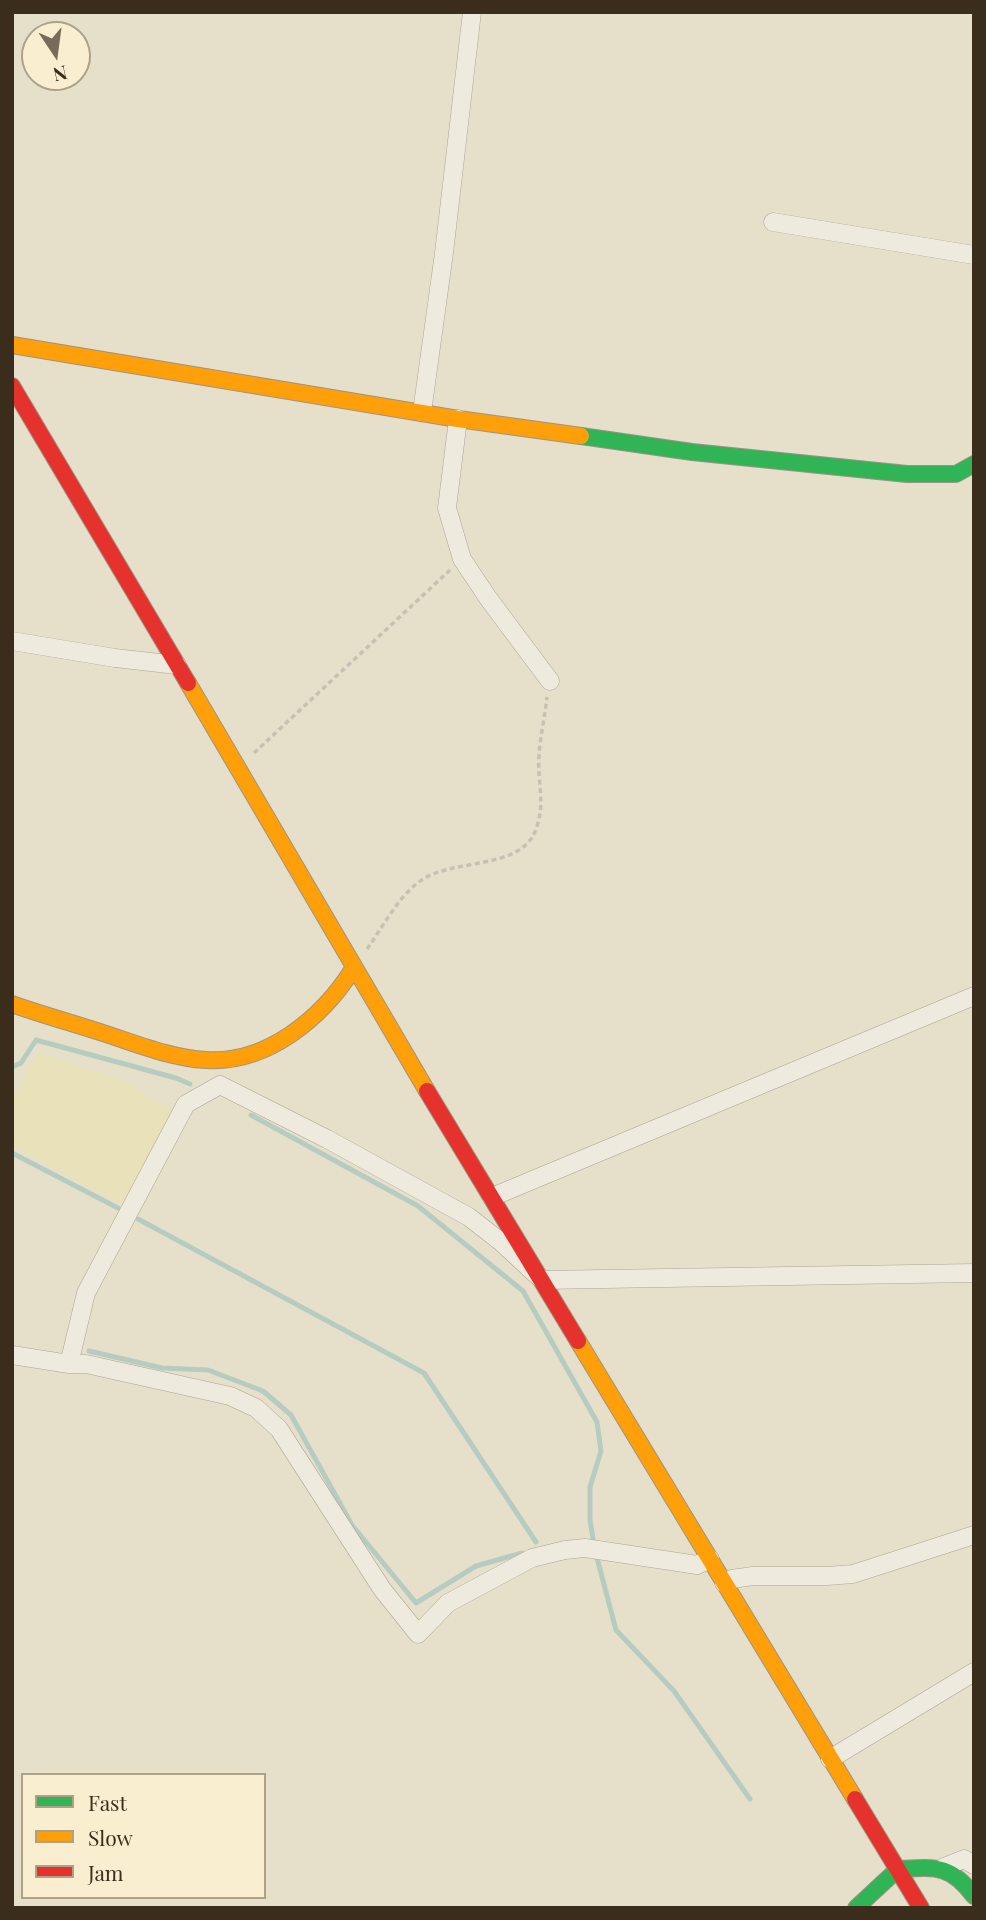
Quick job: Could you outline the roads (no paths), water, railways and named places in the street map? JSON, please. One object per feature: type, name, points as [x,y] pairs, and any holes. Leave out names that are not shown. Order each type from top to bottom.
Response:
[{"type":"main road","points":[[12,345],[458,419],[692,452],[907,474],[956,474],[974,464]]},
{"type":"main road","points":[[12,386],[354,969],[921,1908]]},
{"type":"main road","points":[[12,1004],[160,1052],[217,1062],[261,1053],[281,1042],[343,987],[354,969]]},
{"type":"main road","points":[[856,1908],[898,1869],[944,1867],[963,1880],[974,1896]]},
{"type":"street","points":[[422,412],[444,253],[472,12]]},
{"type":"street","points":[[773,222],[974,255]]},
{"type":"street","points":[[458,419],[447,509],[462,559],[550,681]]},
{"type":"street","points":[[12,641],[177,665]]},
{"type":"street","points":[[492,1197],[974,996]]},
{"type":"street","points":[[217,1062],[220,1085]]},
{"type":"street","points":[[220,1085],[468,1217],[501,1242],[542,1280],[974,1273]]},
{"type":"street","points":[[69,1364],[86,1293],[186,1104],[220,1085]]},
{"type":"street","points":[[12,1355],[86,1364],[230,1396],[256,1408],[279,1429],[382,1589],[418,1634],[448,1603],[531,1558],[565,1550],[594,1549],[696,1564],[710,1559]]},
{"type":"street","points":[[724,1583],[753,1576],[827,1576],[853,1573],[974,1535]]},
{"type":"street","points":[[830,1759],[974,1672]]},
{"type":"street","points":[[944,1867],[964,1859],[974,1864]]},
{"type":"street","points":[[836,1908],[898,1869]]},
{"type":"waterway","points":[[12,1067],[21,1063],[36,1040],[190,1084]]},
{"type":"waterway","points":[[251,1115],[418,1206],[523,1291],[597,1422],[601,1451],[590,1487],[590,1520],[594,1545]]},
{"type":"waterway","points":[[12,1153],[118,1208]]},
{"type":"waterway","points":[[138,1219],[424,1373],[536,1542]]},
{"type":"waterway","points":[[89,1351],[162,1368],[208,1370],[263,1391],[291,1415],[352,1525],[416,1603],[476,1566],[522,1553]]},
{"type":"waterway","points":[[596,1554],[616,1630],[674,1691],[750,1799]]}]
